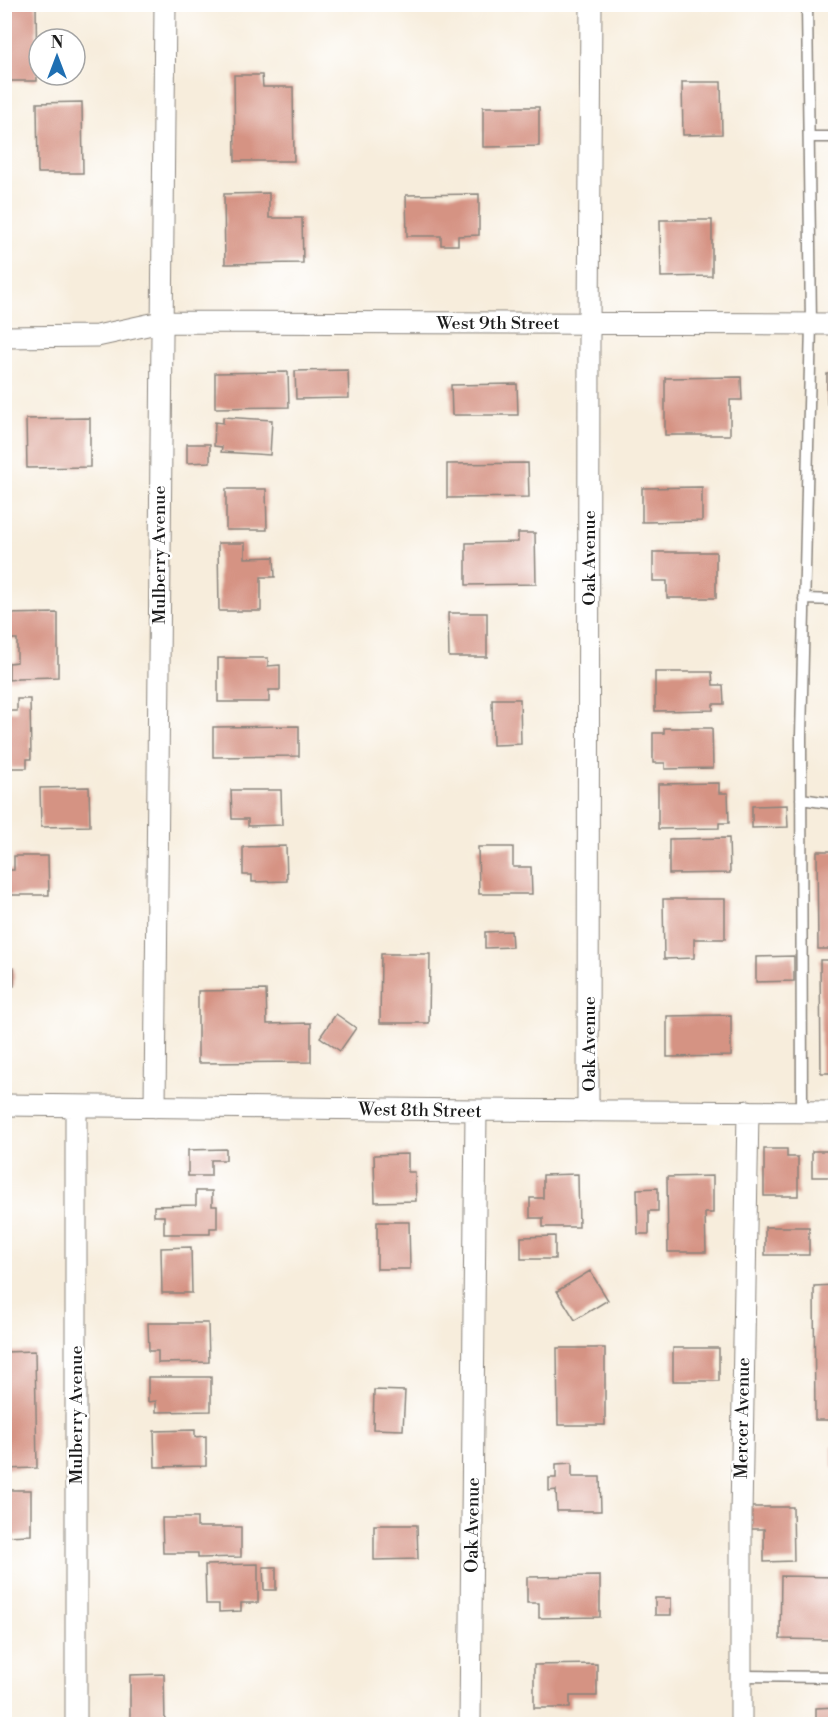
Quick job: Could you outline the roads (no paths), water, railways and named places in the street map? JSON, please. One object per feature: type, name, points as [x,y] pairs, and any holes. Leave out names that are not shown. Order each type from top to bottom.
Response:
[{"type":"street","name":"Mulberry Avenue","points":[[155,1107],[165,4]]},
{"type":"street","name":"Oak Avenue","points":[[588,1111],[591,4]]},
{"type":"street","name":"West 9th Street","points":[[4,337],[98,336],[161,322],[836,324]]},
{"type":"street","name":"West 8th Street","points":[[4,1105],[836,1112]]},
{"type":"street","name":"Mulberry Avenue","points":[[75,1106],[75,1725]]},
{"type":"street","name":"Oak Avenue","points":[[470,1725],[476,1110]]},
{"type":"street","name":"Mercer Avenue","points":[[741,1725],[741,1515],[748,1111]]},
{"type":"lane","points":[[802,1111],[801,736],[810,324],[807,4]]},
{"type":"lane","points":[[809,137],[836,137]]},
{"type":"lane","points":[[804,599],[836,600]]},
{"type":"lane","points":[[801,799],[836,804]]},
{"type":"lane","points":[[741,1676],[836,1677]]}]
